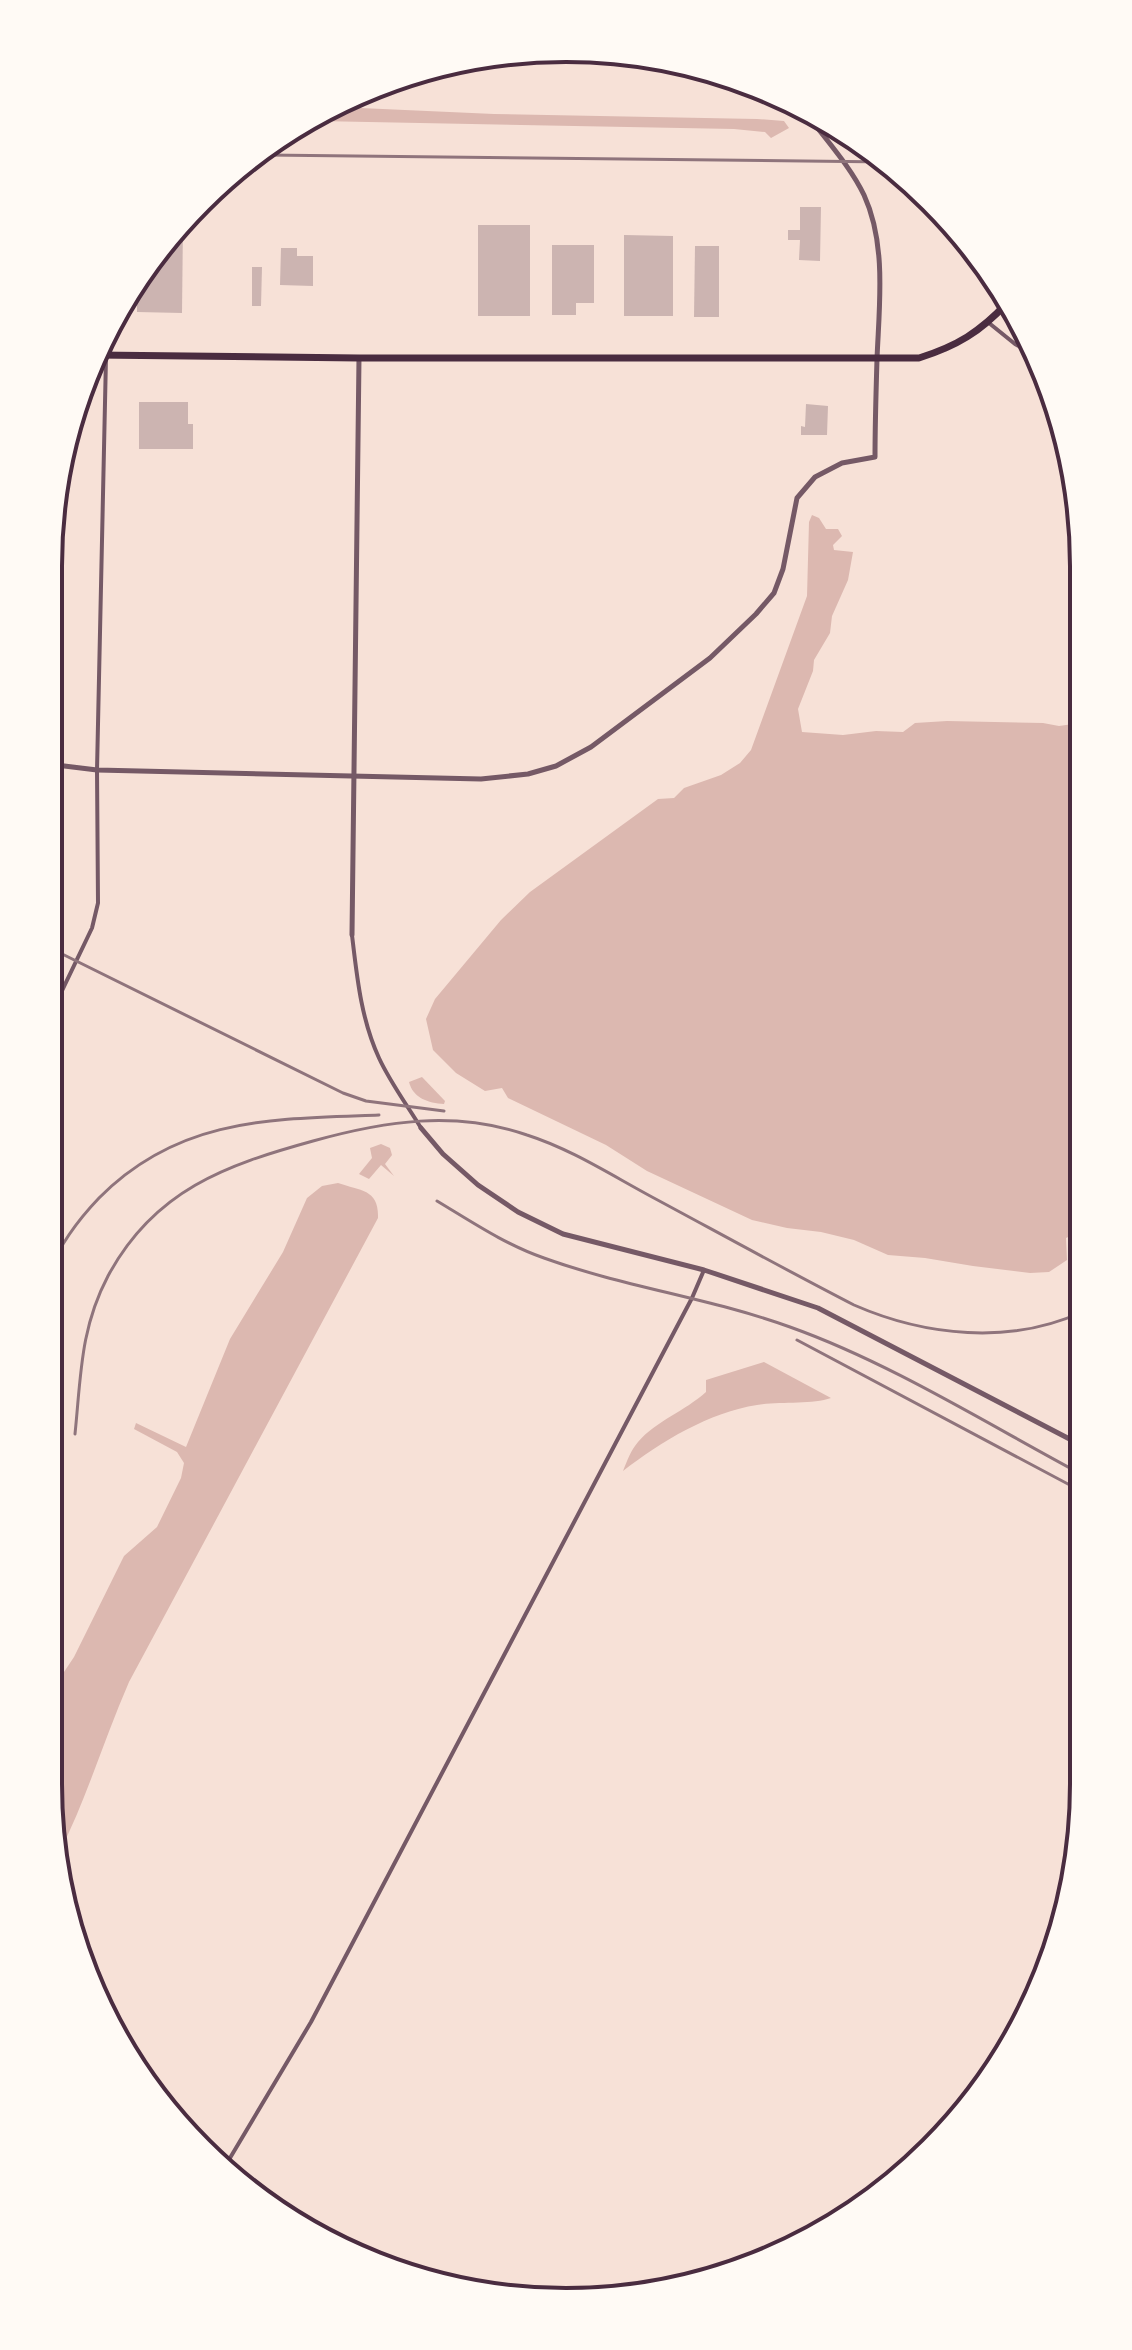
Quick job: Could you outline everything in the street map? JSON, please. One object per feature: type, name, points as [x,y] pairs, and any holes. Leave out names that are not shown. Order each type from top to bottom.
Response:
[{"type":"highway","points":[[108,355],[919,358],[954,347],[989,323],[1000,311]]},
{"type":"street","points":[[62,766],[97,770],[481,779],[528,774],[556,766],[591,747],[710,658],[774,593],[783,569],[797,498],[815,477],[842,463],[875,457],[879,304],[876,242],[863,194],[819,131]]},
{"type":"street","points":[[989,323],[1020,347]]},
{"type":"street","points":[[359,358],[352,935],[358,987],[369,1031],[380,1060],[421,1128],[443,1154],[478,1185],[518,1212],[563,1234],[704,1270],[818,1308],[1070,1439]]},
{"type":"street","points":[[62,991],[92,928],[98,903],[97,770],[106,360]]},
{"type":"street","points":[[230,2159],[311,2022],[687,1309],[704,1270]]},
{"type":"shaded area","points":[[356,108],[757,119],[784,121],[789,128],[771,138],[765,132],[330,121]]},
{"type":"shaded area","points":[[812,515],[819,518],[826,529],[838,529],[842,536],[833,545],[834,550],[853,552],[848,580],[832,616],[830,633],[814,660],[813,671],[798,709],[802,732],[843,735],[903,732],[915,723],[947,721],[1070,724],[1070,1236],[1066,1238],[1067,1260],[1049,1272],[1030,1273],[888,1255],[854,1240],[752,1220],[647,1171],[606,1145],[508,1098],[502,1088],[485,1091],[456,1073],[433,1050],[426,1019],[435,999],[501,920],[530,892],[658,799],[674,798],[684,788],[721,775],[740,763],[751,750],[807,596],[809,522]]},
{"type":"shaded area","points":[[422,1077],[445,1101],[444,1104],[427,1101],[414,1092],[409,1082]]},
{"type":"shaded area","points":[[381,1144],[390,1148],[392,1155],[385,1164],[394,1176],[381,1165],[369,1179],[359,1174],[372,1158],[370,1148]]},
{"type":"shaded area","points":[[338,1183],[367,1193],[375,1201],[378,1218],[129,1682],[65,1840],[62,1675],[124,1556],[157,1527],[181,1478],[184,1463],[177,1452],[134,1429],[136,1423],[186,1447],[230,1339],[283,1252],[307,1198],[322,1186]]},
{"type":"shaded area","points":[[764,1362],[831,1398],[757,1405],[721,1414],[669,1439],[623,1471],[638,1442],[706,1392],[706,1380]]},
{"type":"building","points":[[800,207],[821,207],[820,261],[799,260],[800,240],[788,240],[788,230],[800,230]]},
{"type":"building","points":[[478,225],[530,225],[530,316],[478,316]]},
{"type":"building","points":[[624,235],[673,236],[673,316],[624,316]]},
{"type":"building","points":[[183,239],[182,313],[137,312],[137,302],[147,286]]},
{"type":"building","points":[[552,245],[594,245],[594,303],[576,303],[576,315],[552,315]]},
{"type":"building","points":[[695,246],[719,246],[719,317],[694,317]]},
{"type":"building","points":[[281,248],[297,248],[297,256],[313,256],[313,286],[280,285]]},
{"type":"building","points":[[252,267],[262,267],[261,306],[252,306]]},
{"type":"building","points":[[139,402],[188,402],[188,424],[193,424],[193,449],[139,449]]},
{"type":"building","points":[[806,404],[828,406],[827,435],[801,435],[801,426],[805,427]]},
{"type":"railway","points":[[274,155],[867,162]]},
{"type":"railway","points":[[62,954],[343,1093],[366,1101],[444,1111]]},
{"type":"railway","points":[[62,1247],[99,1198],[130,1171],[161,1151],[195,1137],[264,1122],[379,1115]]},
{"type":"railway","points":[[75,1434],[83,1353],[92,1315],[108,1276],[126,1246],[147,1222],[195,1185],[251,1160],[340,1134],[393,1124],[420,1121],[473,1123],[500,1127],[543,1141],[591,1163],[854,1305],[909,1324],[938,1330],[997,1332],[1026,1329],[1070,1316]]},
{"type":"railway","points":[[437,1201],[530,1253],[605,1277],[760,1317],[828,1342],[902,1376],[1070,1468]]},
{"type":"railway","points":[[797,1340],[1070,1485]]}]
